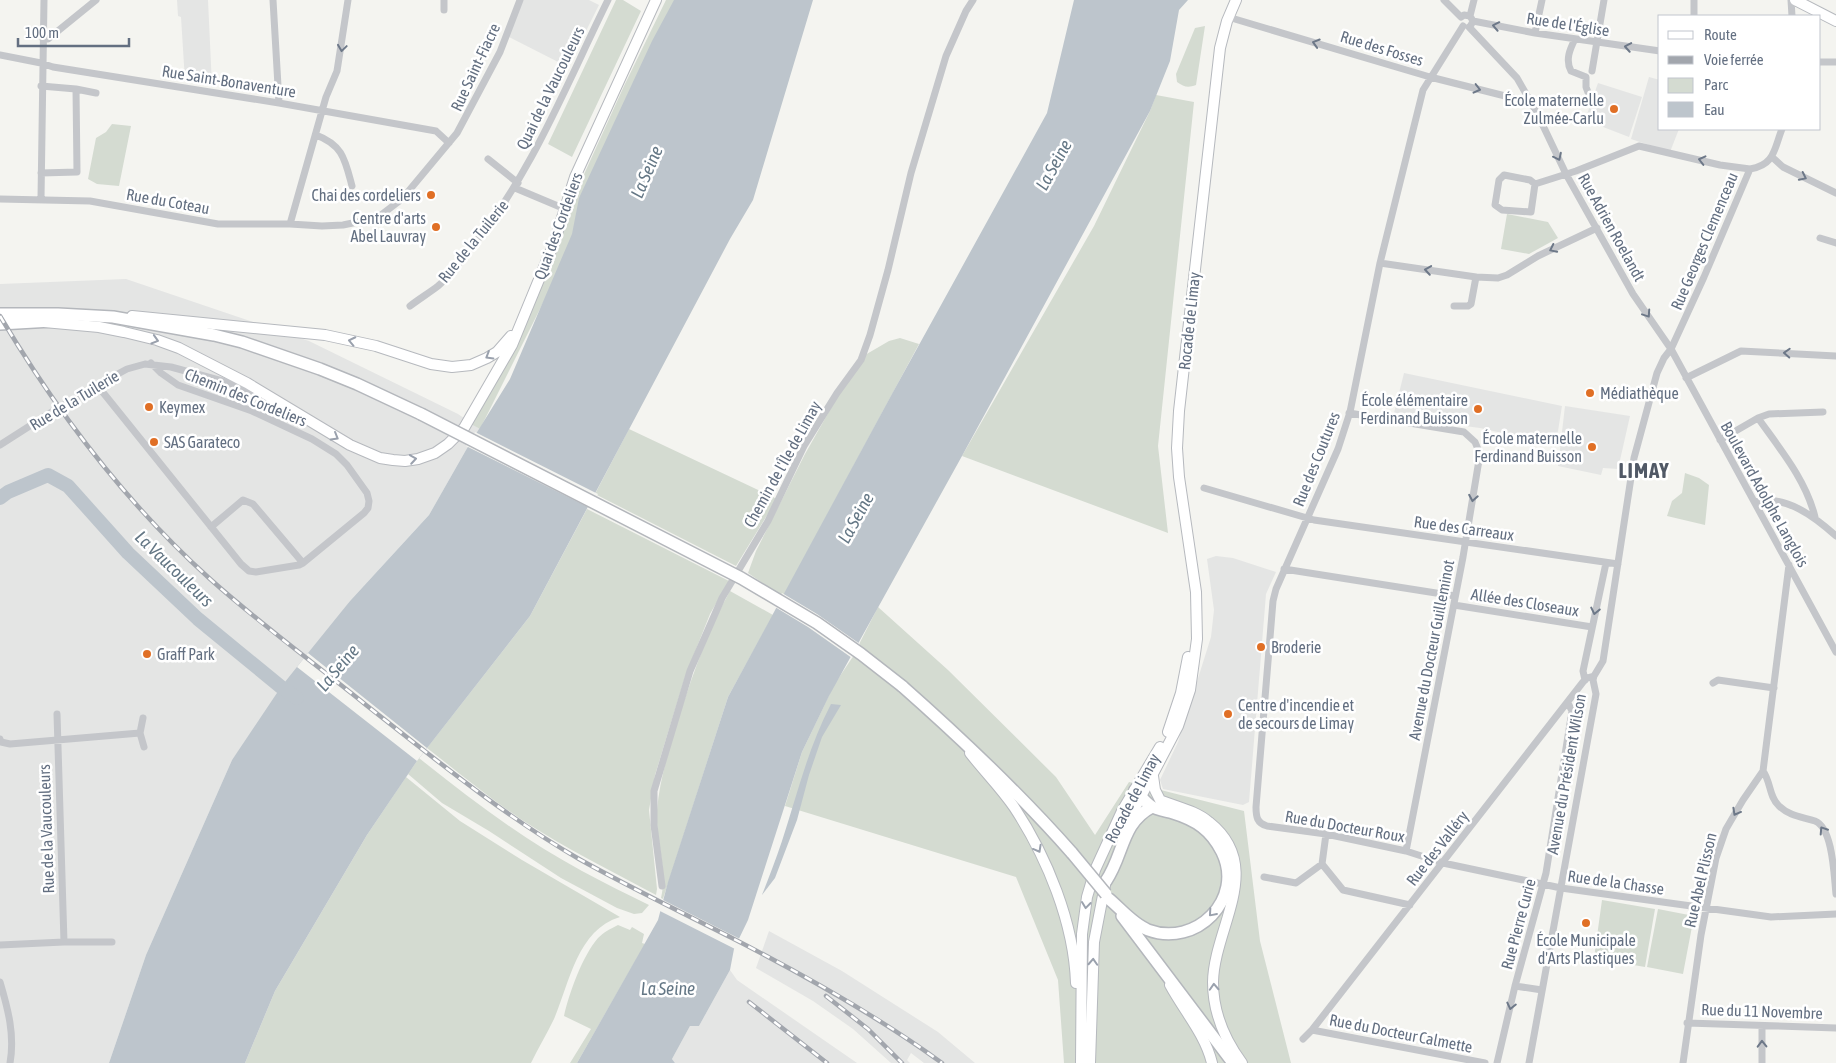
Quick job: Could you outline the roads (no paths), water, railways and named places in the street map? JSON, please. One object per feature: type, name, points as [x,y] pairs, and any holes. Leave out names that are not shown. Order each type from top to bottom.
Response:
[{"type":"main road","name":"Quai des Cordeliers","points":[[298,415],[350,445],[386,459],[398,461],[418,459],[435,453],[461,432],[512,345],[554,243],[575,177],[656,0]]},
{"type":"main road","name":"Rocade de Limay","points":[[1081,1063],[1082,934],[1087,897],[1095,870],[1122,811],[1153,776],[1178,726],[1190,690],[1197,639],[1195,625],[1196,592],[1179,476],[1177,448],[1179,410],[1220,48],[1228,18],[1236,0]]},
{"type":"main road","points":[[1793,0],[1836,21]]},
{"type":"main road","points":[[0,314],[58,314],[113,317],[214,336],[242,342],[357,384],[421,414],[741,578],[817,623],[902,686],[1033,809],[1107,897],[1234,1063]]},
{"type":"main road","points":[[113,317],[126,315],[309,333],[376,346],[431,364],[452,367],[471,364],[487,358],[505,344],[522,320]]},
{"type":"main road","points":[[38,322],[98,327],[157,340],[223,370],[271,397],[298,415]]},
{"type":"main road","points":[[0,324],[97,322],[171,332],[273,353]]},
{"type":"main road","name":"Rocade de Limay","points":[[1090,1063],[1094,942],[1106,881],[1121,835],[1138,794],[1170,728],[1181,693],[1195,625]]},
{"type":"main road","points":[[952,731],[1014,807],[1054,883],[1072,946],[1081,1052]]},
{"type":"main road","points":[[1153,776],[1156,803]]},
{"type":"main road","points":[[1107,897],[1139,925],[1161,933],[1178,934],[1201,925],[1224,898],[1228,888],[1228,867],[1222,852],[1201,825],[1138,794]]},
{"type":"main road","points":[[1106,881],[1134,820],[1156,803]]},
{"type":"main road","points":[[1156,803],[1203,817],[1216,828],[1232,854],[1236,880],[1229,916],[1214,967],[1213,983],[1215,1002],[1224,1034],[1242,1063]]},
{"type":"main road","points":[[1162,971],[1179,1003],[1200,1032],[1212,1063]]},
{"type":"main road","points":[[1092,991],[1098,1063]]},
{"type":"street","points":[[0,198],[41,198],[41,86],[44,0]]},
{"type":"street","points":[[43,39],[48,39],[96,0]]},
{"type":"street","points":[[273,0],[280,103]]},
{"type":"street","points":[[290,224],[322,110],[340,59],[348,0]]},
{"type":"street","points":[[444,0],[444,10]]},
{"type":"street","name":"Rue Saint-Fiacre","points":[[290,224],[343,225],[377,218],[402,199],[457,133],[480,93],[500,52],[520,0]]},
{"type":"street","name":"Chemin de l'Île de Limay","points":[[662,886],[654,825],[654,791],[690,671],[722,598],[768,521],[804,446],[860,360],[881,298],[910,173],[946,56],[966,11],[974,0]]},
{"type":"street","name":"Rue de l'Église","points":[[1444,0],[1461,17],[1466,14],[1469,22],[1658,51]]},
{"type":"street","name":"Rue des Coutures","points":[[1259,822],[1256,817],[1256,807],[1273,600],[1284,570],[1338,449],[1349,413],[1380,263],[1423,90],[1469,22],[1474,0]]},
{"type":"street","points":[[1535,33],[1542,0]]},
{"type":"street","points":[[1592,71],[1604,0]]},
{"type":"street","points":[[1694,0],[1694,15]]},
{"type":"street","points":[[1792,15],[1793,0]]},
{"type":"street","name":"Quai de la Vaucouleurs","points":[[516,186],[606,1]]},
{"type":"street","name":"Rue des Fosses","points":[[1228,18],[1430,77],[1517,99],[1528,97]]},
{"type":"street","name":"Rue Adrien Roelandt","points":[[1469,22],[1517,78],[1537,113],[1566,174],[1634,294],[1671,349]]},
{"type":"street","points":[[1575,39],[1571,48],[1568,65],[1571,71],[1586,76],[1586,87],[1589,94]]},
{"type":"street","name":"Rue Saint-Bonaventure","points":[[0,55],[53,67],[322,110],[436,131],[449,142]]},
{"type":"street","points":[[1821,62],[1836,62]]},
{"type":"street","points":[[41,86],[96,93]]},
{"type":"street","points":[[41,173],[77,172],[76,89]]},
{"type":"street","points":[[1782,130],[1772,157],[1783,167],[1836,193]]},
{"type":"street","points":[[316,135],[328,140],[341,151],[352,186]]},
{"type":"street","points":[[1535,184],[1639,146],[1720,165],[1750,169]]},
{"type":"street","name":"Rue Georges Clemenceau","points":[[1671,349],[1750,169],[1765,164],[1772,157]]},
{"type":"street","points":[[488,159],[516,186]]},
{"type":"street","points":[[1504,175],[1530,180],[1535,184],[1531,212],[1502,210],[1495,205],[1499,180],[1504,175]]},
{"type":"street","name":"Rue de la Tuilerie","points":[[410,306],[439,285],[488,228],[516,186],[565,209]]},
{"type":"street","name":"Rue du Coteau","points":[[41,198],[90,201],[218,224],[290,224]]},
{"type":"street","points":[[1380,263],[1476,277],[1498,278],[1538,256],[1597,228]]},
{"type":"street","points":[[1820,238],[1836,243]]},
{"type":"street","points":[[1454,306],[1468,306],[1471,304],[1476,277]]},
{"type":"street","name":"Boulevard Adolphe Langlois","points":[[1671,349],[1836,652]]},
{"type":"street","name":"Avenue du Président Wilson","points":[[1529,1063],[1596,694],[1593,680],[1603,661],[1634,458],[1657,373],[1664,358],[1671,349]]},
{"type":"street","points":[[1686,378],[1741,351],[1836,356]]},
{"type":"street","points":[[151,363],[226,382],[261,396],[298,415]]},
{"type":"street","name":"Rue de la Tuilerie","points":[[0,446],[97,385],[127,369],[151,363]]},
{"type":"street","name":"Chemin des Cordeliers","points":[[97,385],[248,571],[256,572],[303,563],[368,508],[367,493],[362,483],[336,454],[312,439],[252,411],[178,385],[151,363]]},
{"type":"street","points":[[1720,440],[1758,418],[1769,414],[1823,412]]},
{"type":"street","name":"Avenue du Docteur Guilleminot","points":[[1349,413],[1464,432],[1475,442],[1480,454],[1454,605],[1406,851]]},
{"type":"street","points":[[1758,418],[1792,466],[1811,500],[1815,517]]},
{"type":"street","name":"Rue des Carreaux","points":[[1204,488],[1314,520],[1618,564]]},
{"type":"street","points":[[1755,502],[1770,499],[1804,511],[1815,517],[1836,536]]},
{"type":"street","points":[[211,527],[243,500],[248,501],[253,504],[303,563]]},
{"type":"street","points":[[1585,680],[1583,671],[1606,563]]},
{"type":"street","name":"Rue Abel Plisson","points":[[1683,1063],[1687,1023],[1705,908],[1712,884],[1716,858],[1726,829],[1743,800],[1763,772],[1789,565]]},
{"type":"street","points":[[1284,570],[1455,596]]},
{"type":"street","name":"Allée des Closeaux","points":[[1454,605],[1592,627]]},
{"type":"street","name":"Rue des Valléry","points":[[1303,1038],[1312,1030],[1585,680],[1594,676]]},
{"type":"street","points":[[1713,684],[1718,680],[1774,688]]},
{"type":"street","name":"Rue Pierre Curie","points":[[1497,1063],[1515,986],[1546,874],[1572,711],[1568,702]]},
{"type":"street","name":"Rue de la Vaucouleurs","points":[[57,714],[64,942]]},
{"type":"street","points":[[143,718],[140,733],[144,747]]},
{"type":"street","points":[[0,739],[1,742],[10,744],[140,733]]},
{"type":"street","points":[[1763,772],[1768,779],[1772,798],[1779,806],[1789,813],[1818,822],[1825,829],[1830,846],[1836,894]]},
{"type":"street","name":"Rue du Docteur Roux","points":[[1259,822],[1273,827],[1326,834],[1406,851],[1443,863],[1542,885]]},
{"type":"street","points":[[1264,877],[1296,883],[1322,864],[1326,834]]},
{"type":"street","points":[[1322,864],[1343,890],[1410,905]]},
{"type":"street","name":"Rue de la Chasse","points":[[1542,885],[1771,917],[1836,914]]},
{"type":"street","points":[[0,945],[112,942]]},
{"type":"street","points":[[0,982],[11,1020],[10,1063]]},
{"type":"street","points":[[1515,986],[1542,990]]},
{"type":"street","name":"Rue du 11 Novembre","points":[[1687,1023],[1836,1028]]},
{"type":"street","points":[[1762,1026],[1762,1063]]},
{"type":"street","name":"Rue du Docteur Calmette","points":[[1312,1030],[1485,1063]]},
{"type":"water","name":"La Seine","points":[[674,0],[813,0],[753,200],[730,239],[530,616],[417,761],[367,835],[275,991],[245,1063],[109,1063],[146,955],[232,760],[281,687],[308,653],[350,601],[429,515],[510,379],[572,234],[579,198],[652,41]]},
{"type":"water","name":"La Seine","points":[[1074,0],[1188,0],[1179,10],[1170,61],[1150,111],[829,696],[802,752],[748,920],[734,949],[730,970],[699,1026],[690,1026],[672,1059],[675,1063],[577,1063],[658,920],[668,882],[728,697],[1047,113]]},
{"type":"water","points":[[831,704],[841,705],[822,737],[797,820],[775,878],[762,895],[782,841],[809,755]]},
{"type":"waterway","name":"La Vaucouleurs","points":[[0,498],[8,492],[48,475],[68,486],[128,553],[198,619],[297,698]]},
{"type":"railway","points":[[0,316],[69,421],[149,519],[209,578],[287,643],[470,786],[551,842],[617,880],[813,981],[866,1012],[942,1063]]},
{"type":"railway","points":[[826,996],[868,1029],[902,1063]]},
{"type":"railway","points":[[749,1002],[827,1063]]},
{"type":"place","name":"École maternelle Zulmée-Carlu","points":[[1614,109]]},
{"type":"place","name":"Chai des cordeliers","points":[[431,195]]},
{"type":"place","name":"Centre d'arts Abel Lauvray","points":[[436,227]]},
{"type":"place","name":"Médiathèque","points":[[1590,393]]},
{"type":"place","name":"Keymex","points":[[149,407]]},
{"type":"place","name":"École élémentaire Ferdinand Buisson","points":[[1478,409]]},
{"type":"place","name":"SAS Garateco","points":[[154,442]]},
{"type":"place","name":"École maternelle Ferdinand Buisson","points":[[1592,447]]},
{"type":"place","name":"Broderie","points":[[1261,647]]},
{"type":"place","name":"Graff Park","points":[[147,654]]},
{"type":"place","name":"Centre d'incendie et de secours de Limay","points":[[1228,714]]},
{"type":"place","name":"École Municipale d'Arts Plastiques","points":[[1586,923]]},
{"type":"district","name":"LIMAY","points":[[1644,471]]}]
